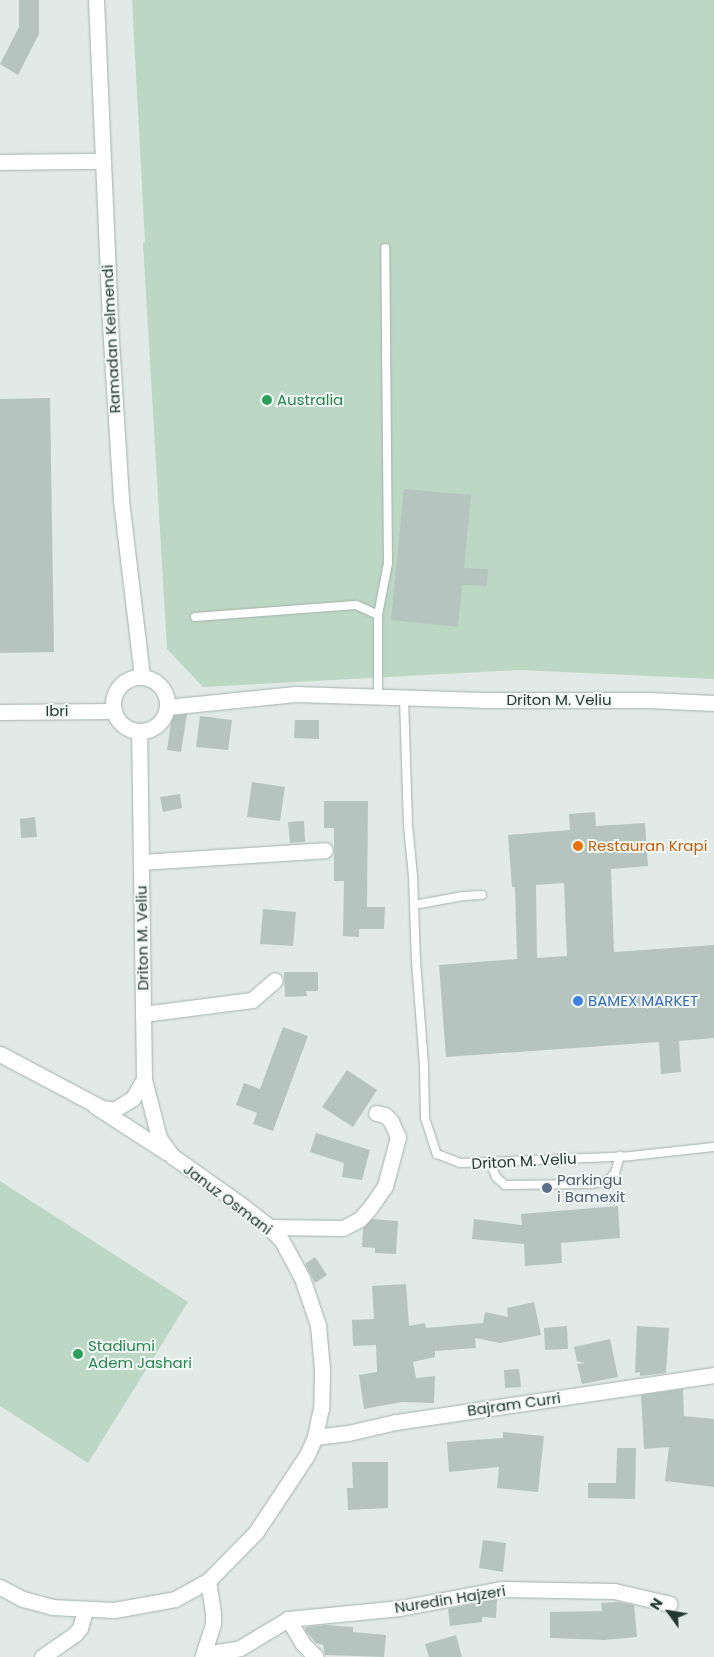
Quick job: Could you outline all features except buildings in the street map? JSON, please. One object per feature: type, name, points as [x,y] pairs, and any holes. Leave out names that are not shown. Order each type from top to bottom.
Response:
[{"type":"street","name":"Ramadan Kelmendi","points":[[96,0],[102,161],[121,500],[142,677]]},
{"type":"street","points":[[0,162],[102,161]]},
{"type":"street","points":[[142,677],[158,684],[167,698],[167,707],[161,721],[148,730],[140,731],[123,725],[114,711],[116,694],[120,687],[126,682],[142,677]]},
{"type":"street","name":"Driton M. Veliu","points":[[167,707],[295,694],[378,698],[648,700],[714,703]]},
{"type":"street","name":"Ibri","points":[[0,712],[114,711]]},
{"type":"street","name":"Driton M. Veliu","points":[[140,731],[140,862],[144,1079]]},
{"type":"street","points":[[140,862],[325,850]]},
{"type":"street","name":"Driton M. Veliu","points":[[143,1014],[252,1000],[274,980]]},
{"type":"street","name":"Januz Osmani","points":[[0,1054],[102,1108],[114,1110],[133,1098],[144,1079]]},
{"type":"street","name":"Januz Osmani","points":[[144,1079],[158,1138],[172,1156]]},
{"type":"street","name":"Januz Osmani","points":[[0,1587],[23,1599],[52,1608],[85,1610],[140,1607],[175,1599],[208,1581],[256,1532],[294,1477],[315,1437],[320,1408],[322,1369],[318,1325],[302,1278],[282,1242],[269,1227],[172,1156],[83,1099]]},
{"type":"street","points":[[269,1227],[343,1228],[360,1219],[385,1186],[398,1137],[391,1121],[385,1115],[376,1113]]},
{"type":"street","name":"Bajram Curri","points":[[315,1437],[396,1422],[714,1375]]},
{"type":"street","points":[[203,1655],[213,1624],[214,1614],[208,1581]]},
{"type":"street","name":"Nuredin Hajzeri","points":[[203,1655],[240,1648],[288,1619],[400,1608],[502,1589],[614,1591],[670,1604]]},
{"type":"street","points":[[42,1657],[75,1634],[80,1628],[85,1610]]},
{"type":"street","points":[[288,1619],[303,1644],[316,1657]]},
{"type":"lane","points":[[378,698],[378,615],[388,563],[385,248]]},
{"type":"lane","points":[[195,617],[356,605],[378,615]]},
{"type":"lane","name":"Driton M. Veliu","points":[[404,698],[408,825],[424,1066],[425,1118],[437,1154],[460,1164],[620,1156],[714,1147]]},
{"type":"lane","points":[[414,904],[463,896],[482,895]]},
{"type":"lane","points":[[490,1162],[496,1178],[505,1185],[590,1184],[607,1181],[615,1173],[620,1156]]},
{"type":"green space","points":[[132,0],[714,0],[714,679],[520,670],[203,687],[167,649],[143,243],[145,242]]},
{"type":"green space","name":"Stadiumi Adem Jashari","points":[[0,1181],[188,1302],[88,1463],[0,1406]]},
{"type":"place","name":"Australia","points":[[267,400]]},
{"type":"place","name":"Restauran Krapi","points":[[578,846]]},
{"type":"place","name":"BAMEX MARKET","points":[[578,1001]]},
{"type":"place","name":"Parkingu i Bamexit","points":[[547,1188]]},
{"type":"place","name":"Stadiumi Adem Jashari","points":[[78,1354]]}]
